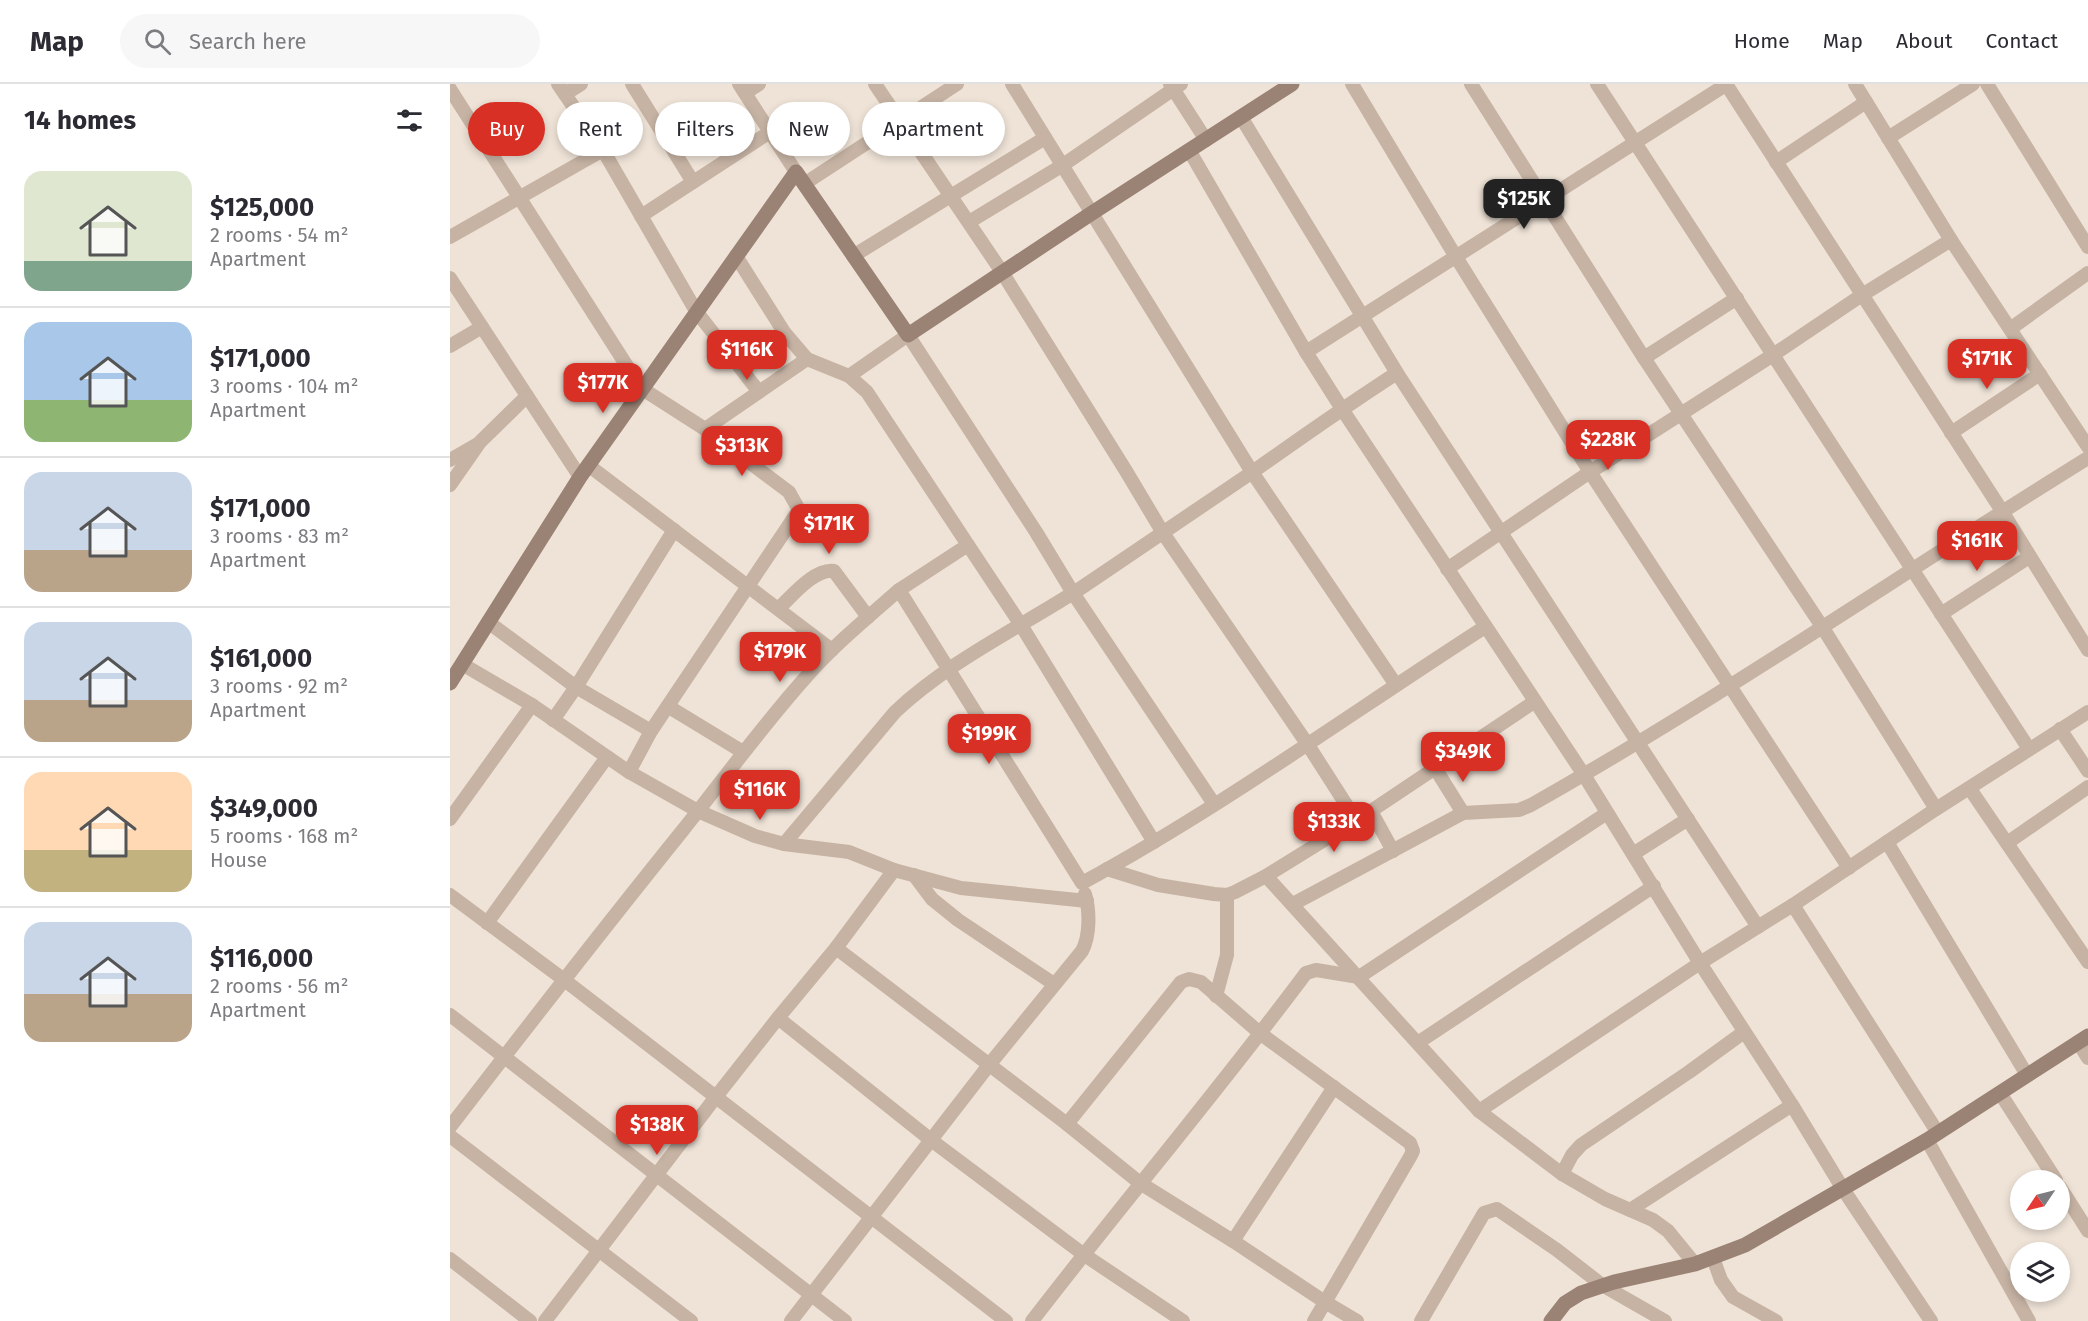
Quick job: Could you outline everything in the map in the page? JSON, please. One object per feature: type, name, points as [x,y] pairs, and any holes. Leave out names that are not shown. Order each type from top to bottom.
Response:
[{"type":"street","points":[[571,102],[562,89],[581,84]]},
{"type":"street","points":[[632,84],[693,182]]},
{"type":"street","points":[[759,84],[742,89],[767,127]]},
{"type":"street","points":[[875,84],[888,102]]},
{"type":"street","points":[[930,102],[957,84]]},
{"type":"street","points":[[1012,84],[1252,472],[1396,685]]},
{"type":"street","points":[[849,376],[1002,272],[1292,84]]},
{"type":"street","points":[[1352,84],[1455,257],[1590,472],[1849,868]]},
{"type":"street","points":[[1472,84],[1644,358],[1823,628],[1936,809]]},
{"type":"street","points":[[1597,84],[2029,749]]},
{"type":"street","points":[[1306,352],[1727,84],[2002,511],[2088,650]]},
{"type":"street","points":[[1855,84],[1951,240],[2088,447]]},
{"type":"street","points":[[1888,138],[1973,84]]},
{"type":"street","points":[[1987,84],[2088,247]]},
{"type":"street","points":[[969,222],[1062,165],[1174,86],[1206,140]]},
{"type":"street","points":[[450,89],[641,388],[705,429],[789,492],[799,507],[750,586],[651,731],[629,772]]},
{"type":"street","points":[[1776,162],[1866,102]]},
{"type":"street","points":[[1241,117],[1397,373],[1639,741],[1758,927]]},
{"type":"street","points":[[641,216],[767,134]]},
{"type":"street","points":[[853,256],[1045,138]]},
{"type":"street","points":[[450,683],[584,471],[736,256],[800,178],[862,143]]},
{"type":"street","points":[[1190,150],[1306,352],[1342,409],[1584,775],[1843,1189],[1931,1321]]},
{"type":"street","points":[[450,237],[592,156]]},
{"type":"street","points":[[606,156],[696,311],[759,392]]},
{"type":"street","points":[[786,156],[908,335],[1073,593],[1214,804]]},
{"type":"street","points":[[924,156],[1002,272],[1163,533],[1308,745],[1356,820]]},
{"type":"street","points":[[1447,568],[1590,472],[1862,295],[1951,240]]},
{"type":"street","points":[[736,256],[784,333],[807,359],[849,376],[867,392],[1021,625],[1154,842]]},
{"type":"street","points":[[2010,329],[2088,273]]},
{"type":"street","points":[[450,278],[527,396],[584,471],[674,530],[832,650]]},
{"type":"street","points":[[1644,358],[1737,298]]},
{"type":"street","points":[[450,346],[482,327]]},
{"type":"street","points":[[705,429],[807,359]]},
{"type":"street","points":[[784,844],[895,712],[909,699],[948,671],[1073,593],[1163,533],[1397,373]]},
{"type":"street","points":[[1951,433],[2040,374]]},
{"type":"street","points":[[450,485],[480,442],[527,396]]},
{"type":"street","points":[[450,459],[480,442]]},
{"type":"street","points":[[1293,904],[1463,813],[1520,810],[1584,775],[1730,687],[1911,569],[2088,458]]},
{"type":"street","points":[[553,720],[674,530]]},
{"type":"street","points":[[450,1126],[563,979],[806,676],[867,617],[899,590],[968,545]]},
{"type":"street","points":[[1941,614],[2029,557]]},
{"type":"street","points":[[779,608],[817,574],[828,570],[834,572],[867,617]]},
{"type":"street","points":[[791,1321],[989,1065],[1082,951],[1087,940],[1087,901],[1082,883],[899,590]]},
{"type":"street","points":[[488,622],[576,687],[651,731]]},
{"type":"street","points":[[1082,883],[1154,842],[1308,745],[1485,627]]},
{"type":"street","points":[[462,664],[532,705],[629,772],[698,811],[755,836],[784,844],[849,852],[894,870],[961,888],[1087,901]]},
{"type":"street","points":[[1107,869],[1158,885],[1227,895],[1266,876],[1371,811],[1534,702]]},
{"type":"street","points":[[450,819],[532,705]]},
{"type":"street","points":[[669,707],[743,752]]},
{"type":"street","points":[[1479,1111],[1700,963],[1793,905],[1936,809],[2088,712]]},
{"type":"street","points":[[2060,729],[2088,771]]},
{"type":"street","points":[[487,923],[607,757]]},
{"type":"street","points":[[1436,768],[1463,813]]},
{"type":"street","points":[[2007,843],[2088,788]]},
{"type":"street","points":[[1970,789],[2088,962]]},
{"type":"street","points":[[1371,811],[1392,851]]},
{"type":"street","points":[[1032,1321],[1083,1254],[1261,1034],[1306,973],[1317,970],[1359,977],[1607,813]]},
{"type":"street","points":[[1633,854],[1688,819]]},
{"type":"street","points":[[1887,842],[2027,1075]]},
{"type":"street","points":[[545,1321],[715,1098],[777,1018],[836,948],[894,870]]},
{"type":"street","points":[[914,875],[932,899],[958,920],[1054,984]]},
{"type":"street","points":[[1266,876],[1419,1042],[1479,1111],[1562,1174],[1605,1199],[1653,1220],[1668,1231],[1695,1264]]},
{"type":"street","points":[[1419,1042],[1654,886]]},
{"type":"street","points":[[450,895],[563,979],[1006,1321]]},
{"type":"street","points":[[1216,996],[1227,955],[1227,895]]},
{"type":"street","points":[[1793,905],[1932,1136],[2029,1321]]},
{"type":"street","points":[[836,948],[1067,1124],[1140,1183],[1357,1321]]},
{"type":"street","points":[[1067,1124],[1181,982],[1189,979],[1201,982],[1261,1034],[1410,1143],[1413,1151],[1314,1321]]},
{"type":"street","points":[[450,1016],[845,1321]]},
{"type":"street","points":[[777,1018],[931,1140],[1083,1254],[1183,1321]]},
{"type":"street","points":[[1562,1174],[1572,1155],[1581,1145],[1744,1032]]},
{"type":"street","points":[[1551,1321],[1565,1303],[1581,1293],[1602,1285],[1695,1264],[1745,1245],[1932,1136],[2083,1039],[2088,1058]]},
{"type":"street","points":[[1233,1241],[1334,1087]]},
{"type":"street","points":[[2000,1093],[2050,1170]]},
{"type":"street","points":[[1630,1210],[1792,1105]]},
{"type":"street","points":[[450,1136],[691,1321]]},
{"type":"street","points":[[2070,1203],[2088,1231]]},
{"type":"street","points":[[1421,1321],[1484,1213],[1497,1209],[1557,1250],[1602,1285],[1665,1321]]},
{"type":"street","points":[[1713,1258],[1724,1285],[1733,1298],[1776,1321]]},
{"type":"street","points":[[450,1259],[530,1321]]}]
